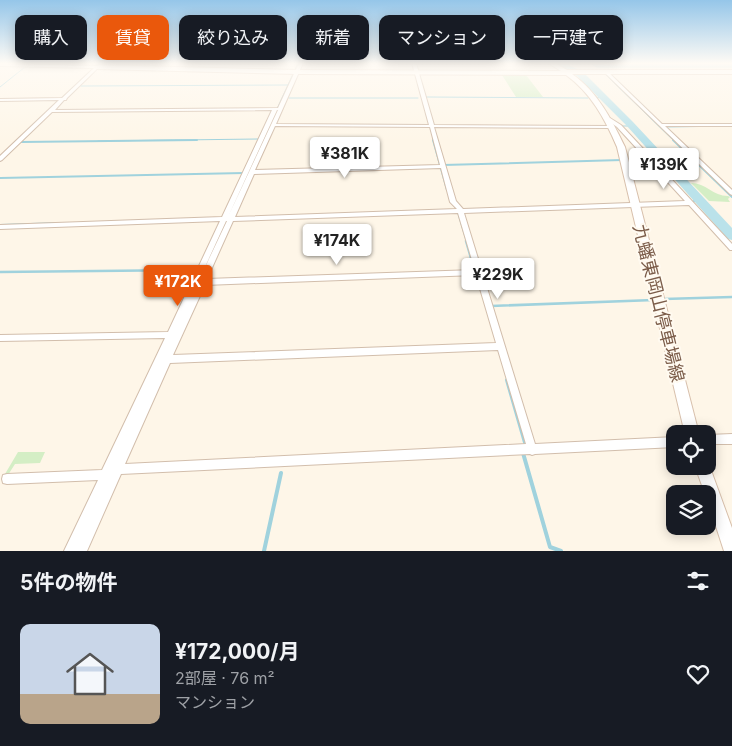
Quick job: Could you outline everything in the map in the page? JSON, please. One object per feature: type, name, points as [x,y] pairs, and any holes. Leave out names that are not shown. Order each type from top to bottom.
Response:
[{"type":"main road","name":"九蟠東岡山停車場線","points":[[585,89],[610,123],[624,154],[690,425]]},
{"type":"main road","points":[[705,475],[732,550]]},
{"type":"street","points":[[0,159],[53,111],[74,89]]},
{"type":"street","points":[[81,551],[112,474],[225,219],[287,89]]},
{"type":"street","points":[[419,89],[453,202],[459,212],[498,346],[531,447]]},
{"type":"street","points":[[623,89],[732,193]]},
{"type":"street","points":[[0,100],[63,99]]},
{"type":"street","points":[[53,111],[277,109]]},
{"type":"street","points":[[70,551],[112,474],[168,359],[174,335],[201,282],[225,219],[252,172],[273,125],[277,109]]},
{"type":"street","points":[[273,125],[430,126],[610,123],[619,126],[732,248]]},
{"type":"street","points":[[661,125],[732,125]]},
{"type":"street","points":[[252,172],[442,166]]},
{"type":"street","points":[[0,226],[690,203]]},
{"type":"street","points":[[201,282],[476,272]]},
{"type":"street","points":[[0,338],[174,335]]},
{"type":"street","points":[[168,359],[498,346]]},
{"type":"street","points":[[716,440],[732,439]]},
{"type":"street","points":[[7,479],[531,447],[666,442]]},
{"type":"green space","points":[[511,89],[537,89],[543,97],[516,97]]},
{"type":"green space","points":[[691,183],[728,196],[730,197],[728,199],[730,202],[709,201]]},
{"type":"green space","points":[[18,452],[45,452],[40,463],[15,464],[8,475],[5,474]]},
{"type":"waterway","points":[[276,111],[286,89]]},
{"type":"waterway","points":[[419,89],[434,141]]},
{"type":"waterway","points":[[595,89],[630,124],[732,236]]},
{"type":"waterway","points":[[620,89],[674,141]]},
{"type":"waterway","points":[[426,97],[588,98]]},
{"type":"waterway","points":[[597,98],[603,97]]},
{"type":"waterway","points":[[289,98],[418,98]]},
{"type":"waterway","points":[[622,126],[632,126]]},
{"type":"waterway","points":[[667,127],[732,126]]},
{"type":"waterway","points":[[98,141],[259,139]]},
{"type":"waterway","points":[[21,142],[197,140]]},
{"type":"waterway","points":[[433,140],[447,190]]},
{"type":"waterway","points":[[673,140],[732,197]]},
{"type":"waterway","points":[[629,160],[648,159]]},
{"type":"waterway","points":[[655,159],[662,159]]},
{"type":"waterway","points":[[443,165],[622,160]]},
{"type":"waterway","points":[[0,178],[244,173]]},
{"type":"waterway","points":[[450,200],[457,209],[467,242]]},
{"type":"waterway","points":[[694,201],[699,200]]},
{"type":"waterway","points":[[0,225],[61,223]]},
{"type":"waterway","points":[[466,241],[475,272]]},
{"type":"waterway","points":[[0,272],[193,270]]},
{"type":"waterway","points":[[664,299],[732,297]]},
{"type":"waterway","points":[[491,306],[654,300]]},
{"type":"waterway","points":[[507,380],[526,446]]},
{"type":"waterway","points":[[523,453],[550,547],[561,551]]},
{"type":"waterway","points":[[264,551],[281,473]]}]
